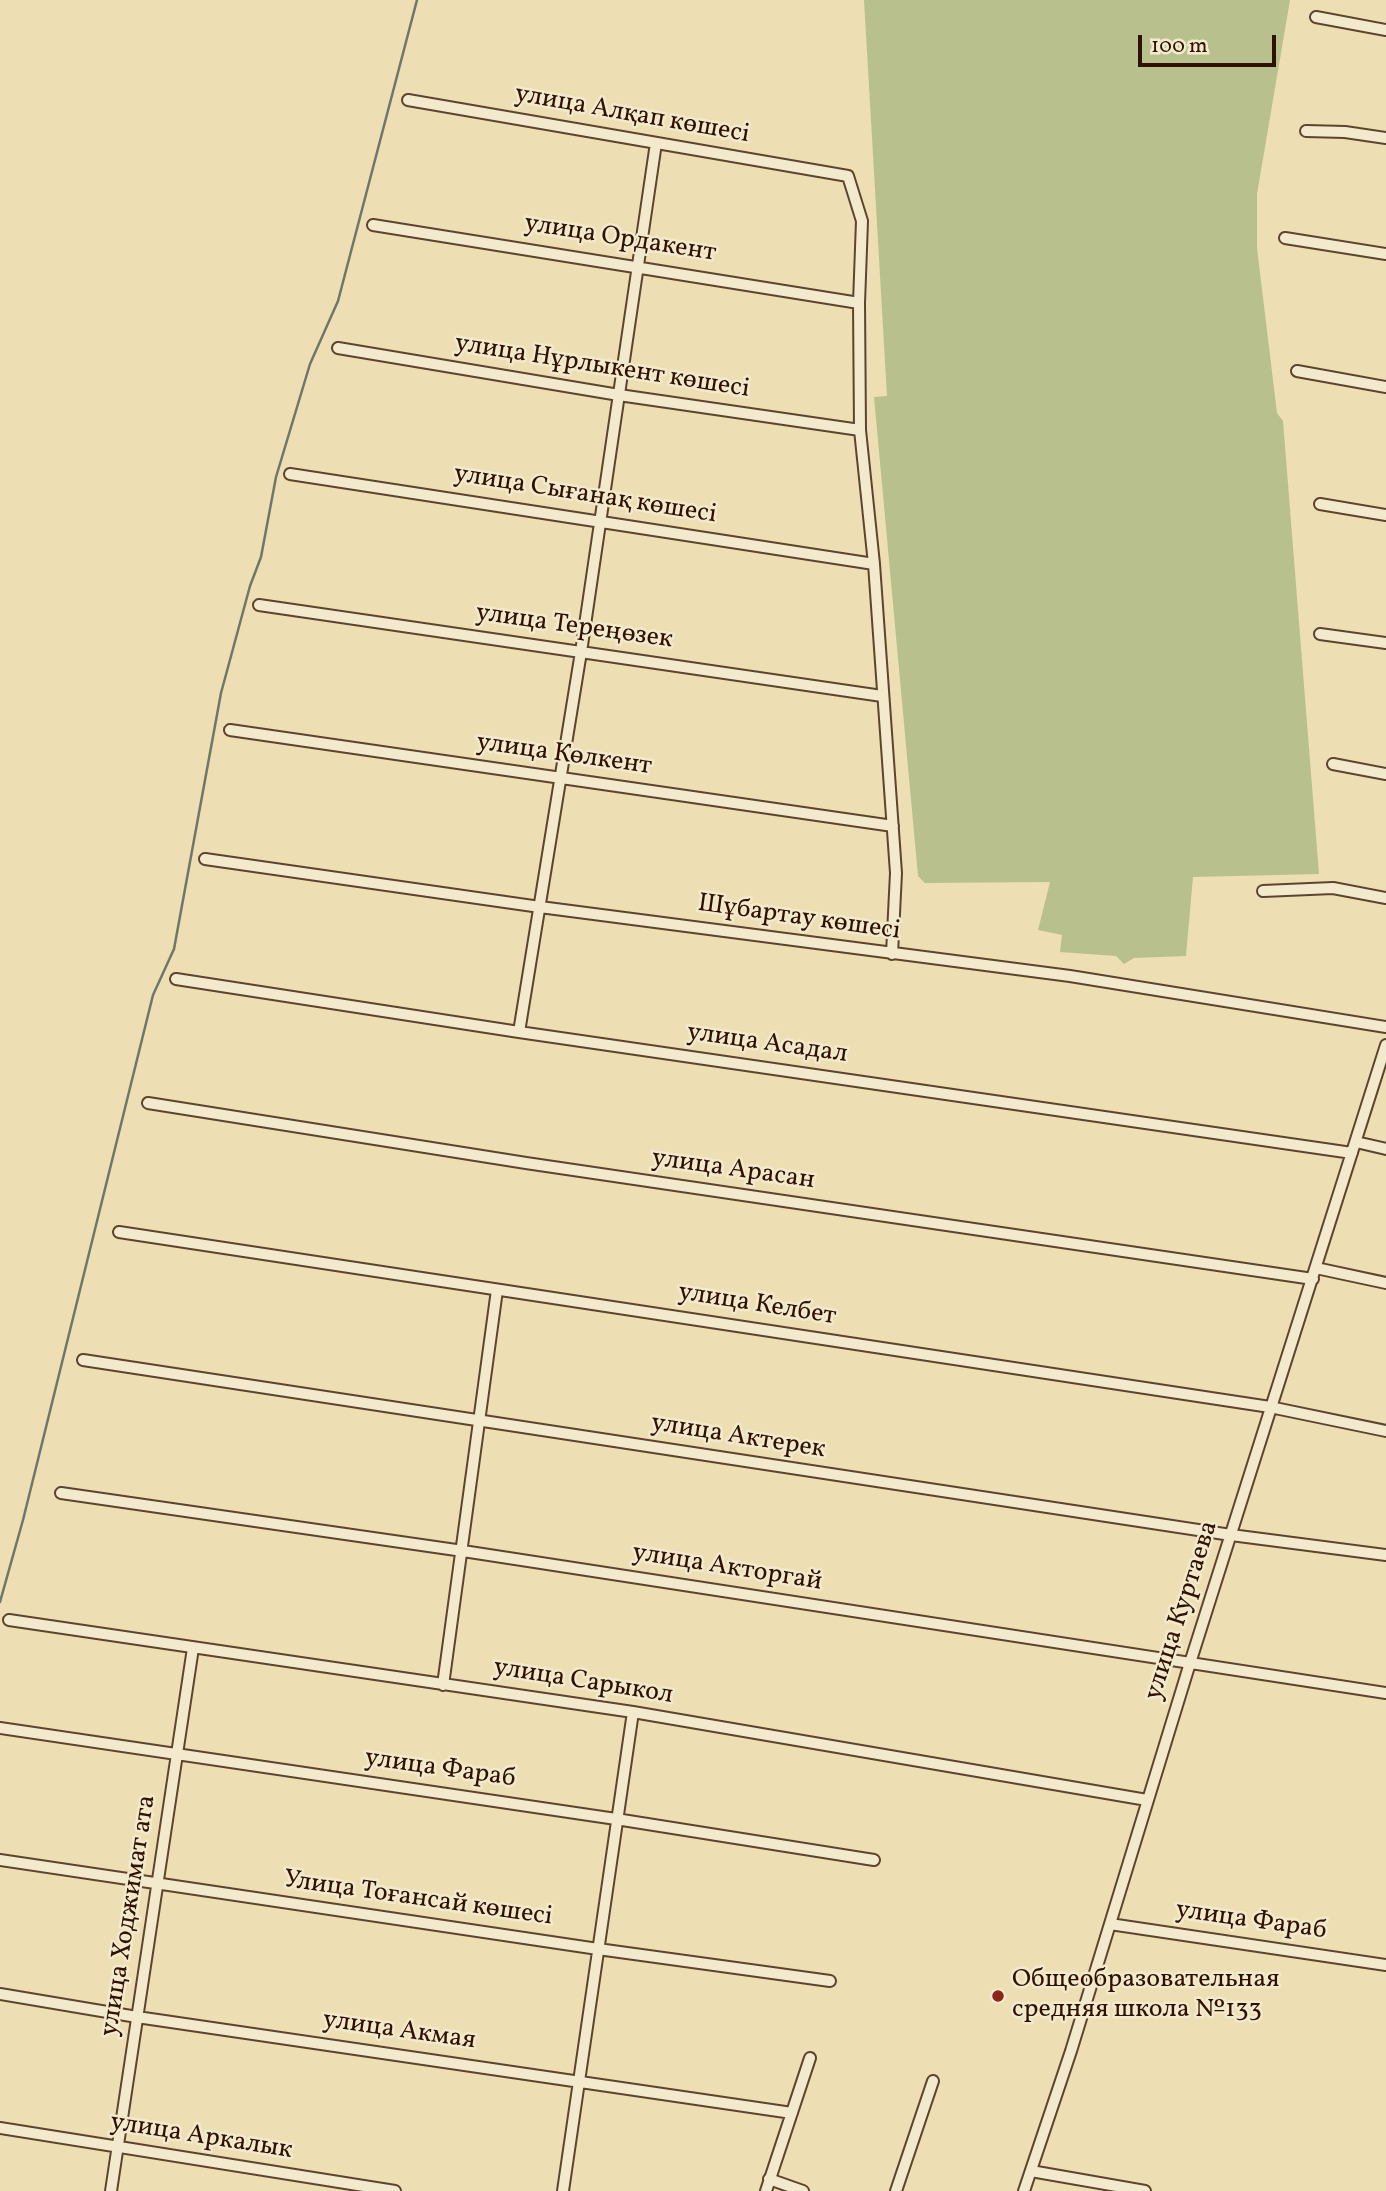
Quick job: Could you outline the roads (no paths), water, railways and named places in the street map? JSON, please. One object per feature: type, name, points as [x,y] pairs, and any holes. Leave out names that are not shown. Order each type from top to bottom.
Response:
[{"type":"street","points":[[1316,17],[1386,30]]},
{"type":"street","name":"улица Алқап көшесі","points":[[408,100],[848,176],[862,221],[859,303]]},
{"type":"street","points":[[1306,131],[1345,132],[1386,138]]},
{"type":"street","points":[[519,1032],[581,652],[656,143]]},
{"type":"street","name":"улица Ордакент","points":[[373,225],[859,303]]},
{"type":"street","points":[[1285,238],[1386,254]]},
{"type":"street","points":[[859,303],[860,430],[874,564],[896,873],[892,954]]},
{"type":"street","name":"улица Нұрлыкент көшесі","points":[[338,348],[619,395],[860,430]]},
{"type":"street","points":[[1297,371],[1386,387]]},
{"type":"street","name":"улица Сығанақ көшесі","points":[[290,474],[874,564]]},
{"type":"street","points":[[1320,504],[1386,515]]},
{"type":"street","name":"улица Тереңөзек","points":[[259,605],[882,696]]},
{"type":"street","points":[[1320,634],[1386,643]]},
{"type":"street","name":"улица Көлкент","points":[[230,730],[893,826]]},
{"type":"street","points":[[1333,764],[1386,774]]},
{"type":"street","name":"Шұбартау көшесі","points":[[205,859],[540,907],[1070,976],[1386,1027]]},
{"type":"street","points":[[1263,891],[1333,888],[1386,898]]},
{"type":"street","name":"улица Асадал","points":[[176,979],[519,1032],[1354,1147],[1386,1149]]},
{"type":"street","name":"улица Куртаева","points":[[1024,2191],[1386,1045]]},
{"type":"street","name":"улица Арасан","points":[[148,1103],[553,1167],[1386,1283]]},
{"type":"street","name":"улица Келбет","points":[[119,1233],[1270,1407],[1386,1431]]},
{"type":"street","points":[[443,1685],[497,1290]]},
{"type":"street","name":"улица Актерек","points":[[83,1360],[1231,1535],[1386,1555]]},
{"type":"street","name":"улица Акторгай","points":[[61,1493],[463,1551],[1386,1693]]},
{"type":"street","name":"улица Сарыкол","points":[[9,1620],[633,1712],[1147,1800]]},
{"type":"street","name":"улица Ходжимат ата","points":[[111,2191],[193,1647]]},
{"type":"street","points":[[563,2191],[633,1712]]},
{"type":"street","name":"улица Фараб","points":[[0,1728],[617,1819],[874,1860]]},
{"type":"street","name":"Улица Тоғансай көшесі","points":[[0,1860],[598,1950],[830,1981]]},
{"type":"street","name":"улица Фараб","points":[[1110,1924],[1386,1965]]},
{"type":"street","name":"улица Акмая","points":[[0,1994],[137,2017],[792,2113]]},
{"type":"street","points":[[765,2191],[810,2058]]},
{"type":"street","points":[[897,2191],[933,2081]]},
{"type":"street","name":"улица Аркалык","points":[[0,2128],[395,2191]]},
{"type":"street","points":[[1031,2171],[1145,2191]]},
{"type":"street","points":[[769,2179],[803,2191]]},
{"type":"waterway","points":[[0,1602],[23,1520],[153,995],[174,949],[221,693],[250,586],[261,557],[276,477],[310,364],[338,301],[417,0]]},
{"type":"place","name":"Общеобразовательная средняя школа №133","points":[[998,1996]]}]
